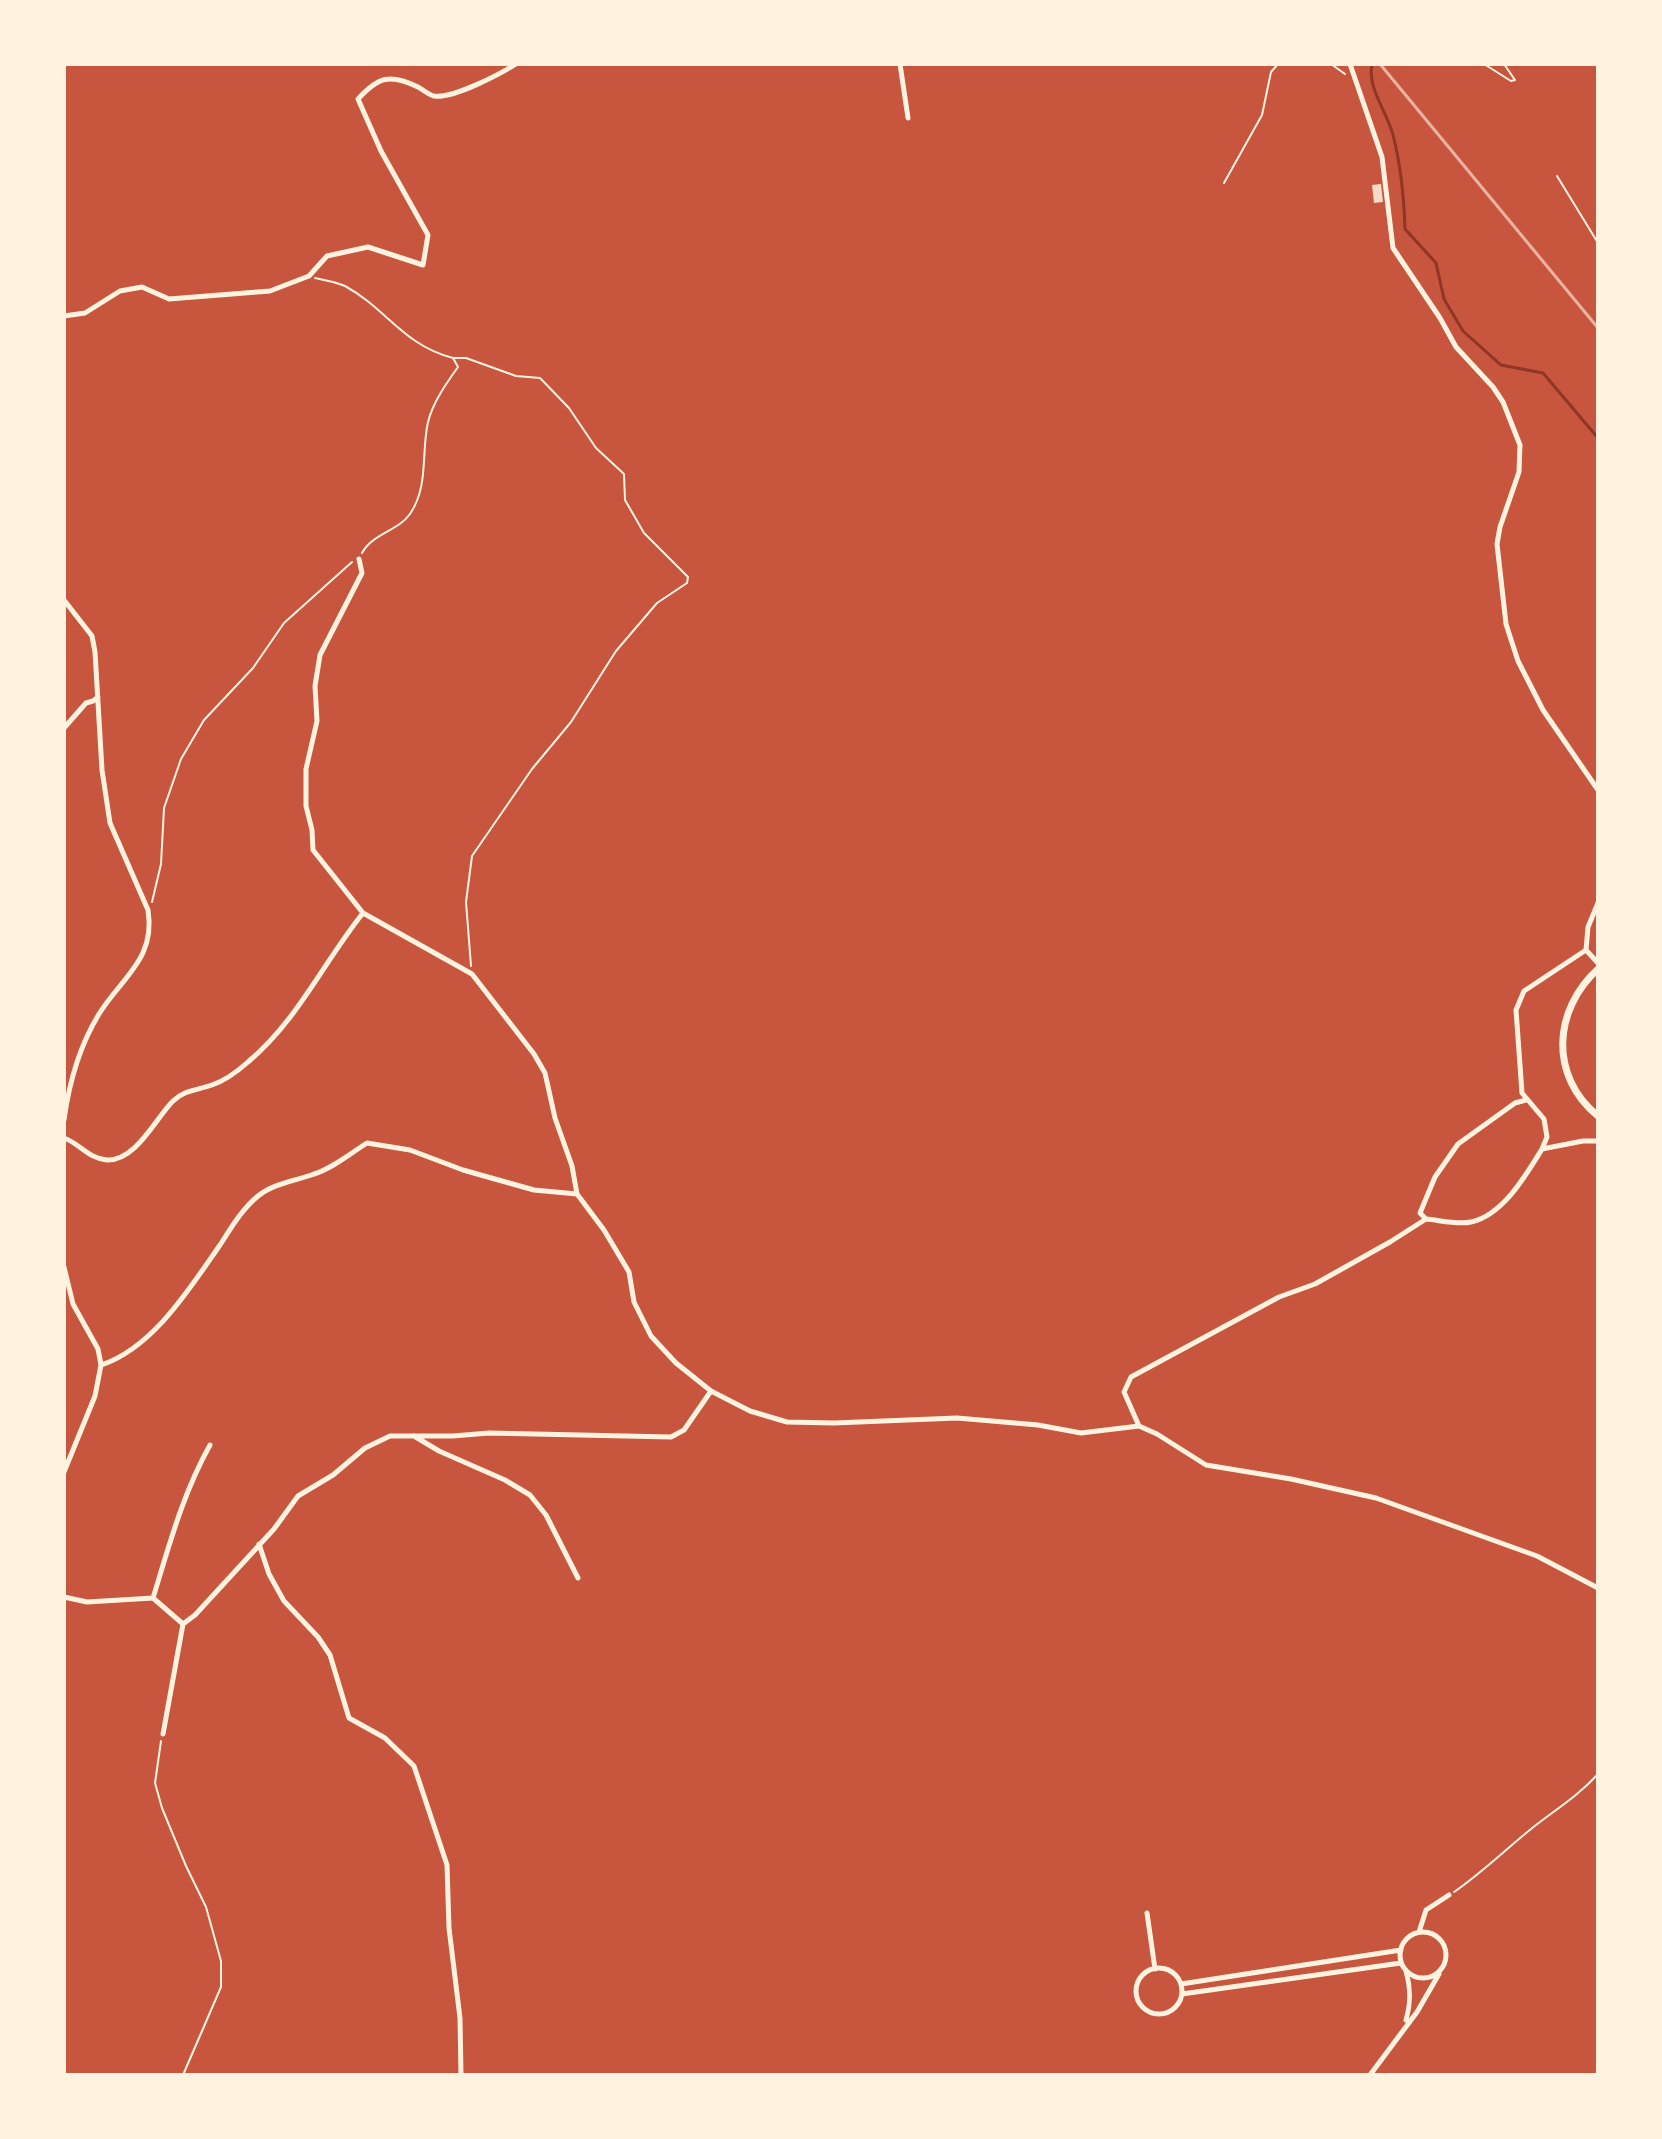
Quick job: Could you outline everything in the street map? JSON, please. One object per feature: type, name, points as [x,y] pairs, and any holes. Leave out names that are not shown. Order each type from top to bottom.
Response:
[{"type":"main road","points":[[1598,969],[1586,979],[1566,1016],[1563,1050],[1573,1086],[1598,1116]]},
{"type":"street","points":[[64,316],[85,313],[120,291],[142,287],[169,299],[270,291],[309,276],[327,256],[368,247],[423,265],[428,235],[381,151],[358,99],[371,84],[382,79],[397,79],[435,96],[490,80],[516,64]]},
{"type":"street","points":[[900,64],[908,118]]},
{"type":"street","points":[[1350,64],[1382,157],[1393,248],[1456,347],[1498,395],[1520,445],[1519,472],[1497,544],[1506,624],[1518,661],[1543,710],[1598,790]]},
{"type":"street","points":[[359,559],[362,573],[320,655],[315,686],[317,721],[306,769],[306,806],[313,850],[363,913],[472,974],[534,1054],[545,1073],[577,1194],[604,1230],[629,1272],[634,1302],[651,1336],[676,1363],[711,1391],[750,1411],[787,1422],[957,1418],[1038,1425],[1081,1433],[1139,1426],[1206,1465],[1291,1479],[1376,1498],[1537,1556],[1598,1588]]},
{"type":"street","points":[[64,600],[92,636],[102,770],[110,823],[151,923],[147,948],[139,963],[100,1012],[89,1033],[73,1074],[64,1120]]},
{"type":"street","points":[[64,728],[86,703],[98,696]]},
{"type":"street","points":[[1598,903],[1588,927],[1586,950],[1598,963]]},
{"type":"street","points":[[64,1138],[93,1156],[106,1160],[120,1158],[132,1150],[175,1098],[189,1090],[214,1085],[246,1064],[271,1041],[311,991],[341,940],[363,913]]},
{"type":"street","points":[[1139,1426],[1124,1392],[1131,1377],[1279,1297],[1315,1284],[1426,1219],[1470,1222],[1489,1214],[1525,1176],[1547,1137],[1544,1119],[1522,1093],[1516,1010],[1524,991],[1586,950]]},
{"type":"street","points":[[1426,1219],[1420,1213],[1435,1177],[1458,1144],[1515,1103],[1526,1100]]},
{"type":"street","points":[[1542,1149],[1598,1141]]},
{"type":"street","points":[[101,1365],[117,1360],[140,1344],[186,1294],[238,1217],[258,1196],[283,1182],[317,1174],[367,1143],[410,1150],[463,1170],[534,1190],[577,1194]]},
{"type":"street","points":[[64,1267],[73,1304],[98,1349],[101,1365],[95,1396],[64,1472]]},
{"type":"street","points":[[163,1734],[183,1624],[195,1615],[274,1529],[298,1496],[333,1475],[365,1448],[390,1436],[412,1435],[489,1433],[671,1437],[684,1430],[711,1391]]},
{"type":"street","points":[[412,1435],[530,1495],[546,1515],[578,1578]]},
{"type":"street","points":[[153,1598],[174,1529],[197,1468],[210,1445]]},
{"type":"street","points":[[259,1544],[269,1574],[284,1601],[318,1637],[330,1655],[349,1718],[385,1738],[414,1766],[447,1865],[449,1928],[460,2018],[461,2075]]},
{"type":"street","points":[[64,1597],[87,1602],[153,1598],[183,1624]]},
{"type":"street","points":[[1419,1932],[1426,1910],[1449,1895]]},
{"type":"street","points":[[1147,1913],[1155,1969]]},
{"type":"street","points":[[1370,2075],[1426,1997],[1441,1970],[1446,1958],[1443,1944],[1433,1934],[1419,1932],[1405,1940],[1401,1950],[1401,1963],[1410,1985],[1410,2006],[1405,2025]]},
{"type":"street","points":[[1181,1984],[1401,1950]]},
{"type":"street","points":[[1182,1994],[1401,1963]]},
{"type":"street","points":[[1155,1969],[1169,1971],[1181,1984],[1182,1994],[1176,2007],[1163,2014],[1148,2012],[1137,2000],[1137,1984],[1147,1972],[1155,1969]]},
{"type":"street","points":[[1405,1970],[1419,1978],[1433,1976],[1441,1970]]},
{"type":"path","points":[[1224,183],[1262,115],[1271,72],[1278,64]]},
{"type":"path","points":[[1331,64],[1357,80]]},
{"type":"path","points":[[1484,64],[1511,81],[1515,80],[1504,64]]},
{"type":"path","points":[[1557,176],[1598,243]]},
{"type":"path","points":[[309,276],[343,285],[367,301],[411,340],[432,353],[466,358],[516,376],[540,378],[555,391],[596,448],[624,474],[625,500],[644,533],[688,577],[687,583],[657,603],[616,651],[590,695],[493,822],[472,856],[466,902],[472,974]]},
{"type":"path","points":[[148,910],[161,864],[164,808],[181,759],[204,720],[253,668],[284,623],[349,563],[359,559],[366,545],[398,526],[410,514],[422,489],[428,423],[441,392],[458,367],[453,358]]},
{"type":"path","points":[[163,1734],[157,1754],[155,1783],[162,1808],[206,1907],[221,1961],[221,1987],[183,2075]]},
{"type":"path","points":[[1449,1895],[1473,1879],[1537,1824],[1566,1805],[1598,1774]]},
{"type":"building","points":[[1381,184],[1383,202],[1374,203],[1372,185]]},
{"type":"waterway","points":[[1372,64],[1372,82],[1396,147],[1405,229],[1436,263],[1444,299],[1463,331],[1501,365],[1543,373],[1598,438]]},
{"type":"railway","points":[[1380,64],[1598,328]]}]
